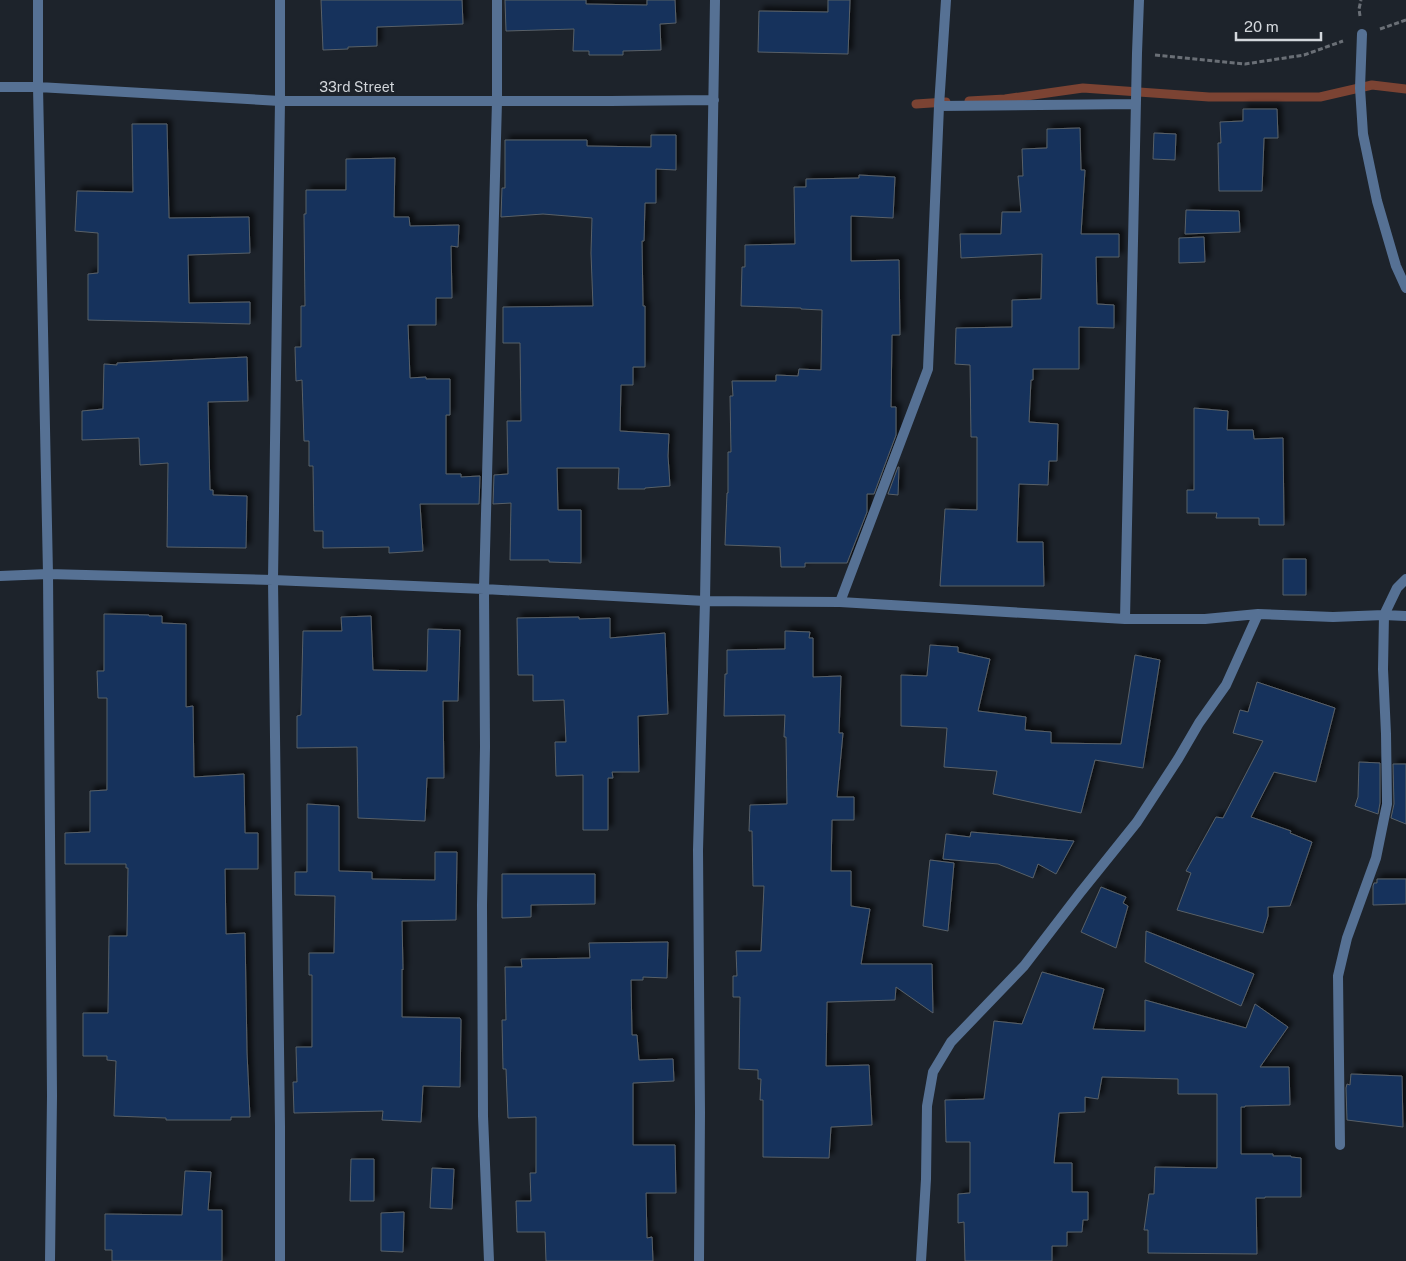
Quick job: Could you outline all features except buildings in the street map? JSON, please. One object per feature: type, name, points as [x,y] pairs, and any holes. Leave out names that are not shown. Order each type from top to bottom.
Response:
[{"type":"street","points":[[38,0],[38,87],[48,574],[52,1086],[50,1261]]},
{"type":"street","points":[[280,0],[273,580],[280,1261]]},
{"type":"street","points":[[489,1261],[483,1106],[482,905],[486,747],[484,588],[498,0]]},
{"type":"street","points":[[699,1261],[698,850],[705,601],[716,0]]},
{"type":"street","points":[[840,602],[928,369],[946,0]]},
{"type":"street","points":[[1124,619],[1139,0]]},
{"type":"street","points":[[1362,34],[1360,88],[1363,134],[1377,201],[1396,266],[1406,288]]},
{"type":"street","name":"33rd Street","points":[[0,87],[38,87],[280,101],[610,102],[714,100]]},
{"type":"street","points":[[940,106],[1136,104]]},
{"type":"street","points":[[0,576],[48,574],[484,588],[705,601],[840,602],[1124,619],[1205,619],[1258,614],[1333,617],[1384,614],[1406,616]]},
{"type":"street","points":[[1340,1145],[1338,976],[1347,938],[1376,858],[1387,804],[1383,669],[1384,614],[1397,588],[1406,579]]},
{"type":"street","points":[[921,1261],[926,1179],[927,1106],[934,1072],[951,1042],[1024,966],[1080,892],[1137,822],[1199,723],[1226,685],[1258,614]]},
{"type":"path","points":[[1137,53],[1245,64],[1304,55],[1406,20]]},
{"type":"waterway","points":[[969,101],[1005,99],[1083,88],[1209,97],[1320,97],[1372,85],[1406,89]]},
{"type":"waterway","points":[[916,104],[946,102]]}]
